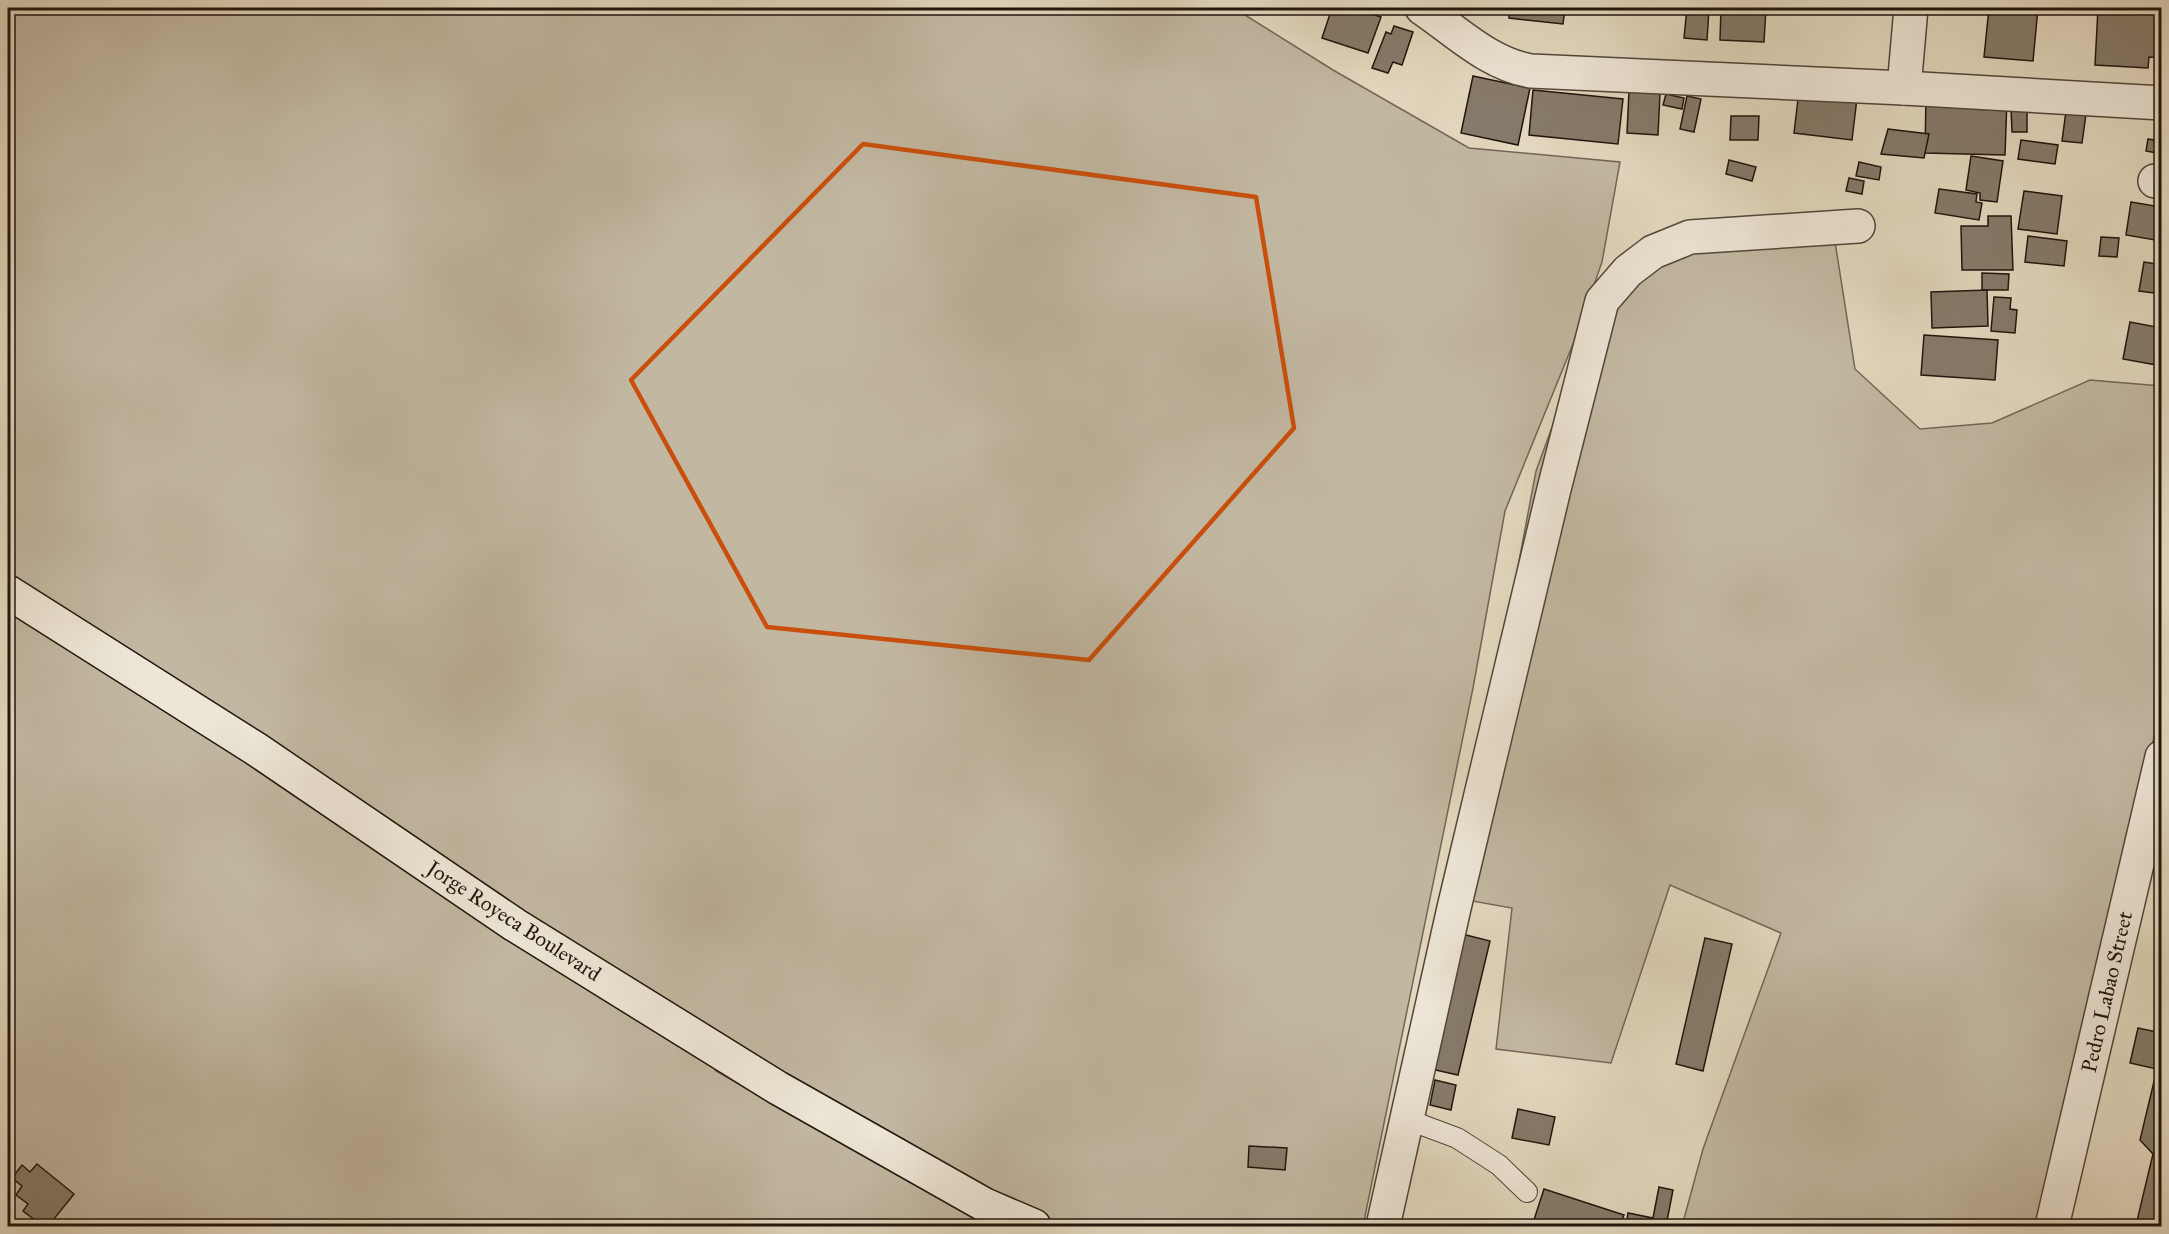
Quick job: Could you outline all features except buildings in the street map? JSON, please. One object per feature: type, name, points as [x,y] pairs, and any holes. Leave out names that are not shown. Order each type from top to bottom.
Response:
[{"type":"street","points":[[1422,8],[1486,54],[1516,69],[1531,71],[1904,88],[2162,103]]},
{"type":"street","points":[[1904,88],[1911,8]]},
{"type":"street","points":[[1383,1227],[1406,1119],[1543,534],[1602,301],[1628,271],[1653,252],[1690,237],[1858,226]]},
{"type":"street","name":"Jorge Royeca Boulevard","points":[[8,592],[255,749],[515,925],[778,1088],[976,1200],[1034,1227]]},
{"type":"street","name":"Pedro Labao Street","points":[[2052,1227],[2162,757]]},
{"type":"lane","points":[[1406,1119],[1457,1137],[1499,1166],[1527,1192]]},
{"type":"highlighted area","points":[[863,144],[1256,197],[1294,428],[1089,660],[767,627],[631,380]]},
{"type":"shaded area","points":[[8,8],[1234,8],[1333,70],[1469,148],[1620,162],[1602,262],[1573,344],[1505,511],[1473,688],[1363,1226],[8,1226]],"holes":[[[717,1071],[980,1209],[870,1158]]]},
{"type":"shaded area","points":[[1831,216],[1855,369],[1920,429],[1992,423],[2090,380],[2161,386],[2161,702],[2056,1226],[1682,1226],[1703,1149],[1781,933],[1670,885],[1611,1063],[1496,1049],[1512,908],[1444,896],[1495,688],[1536,471],[1612,265]]}]
